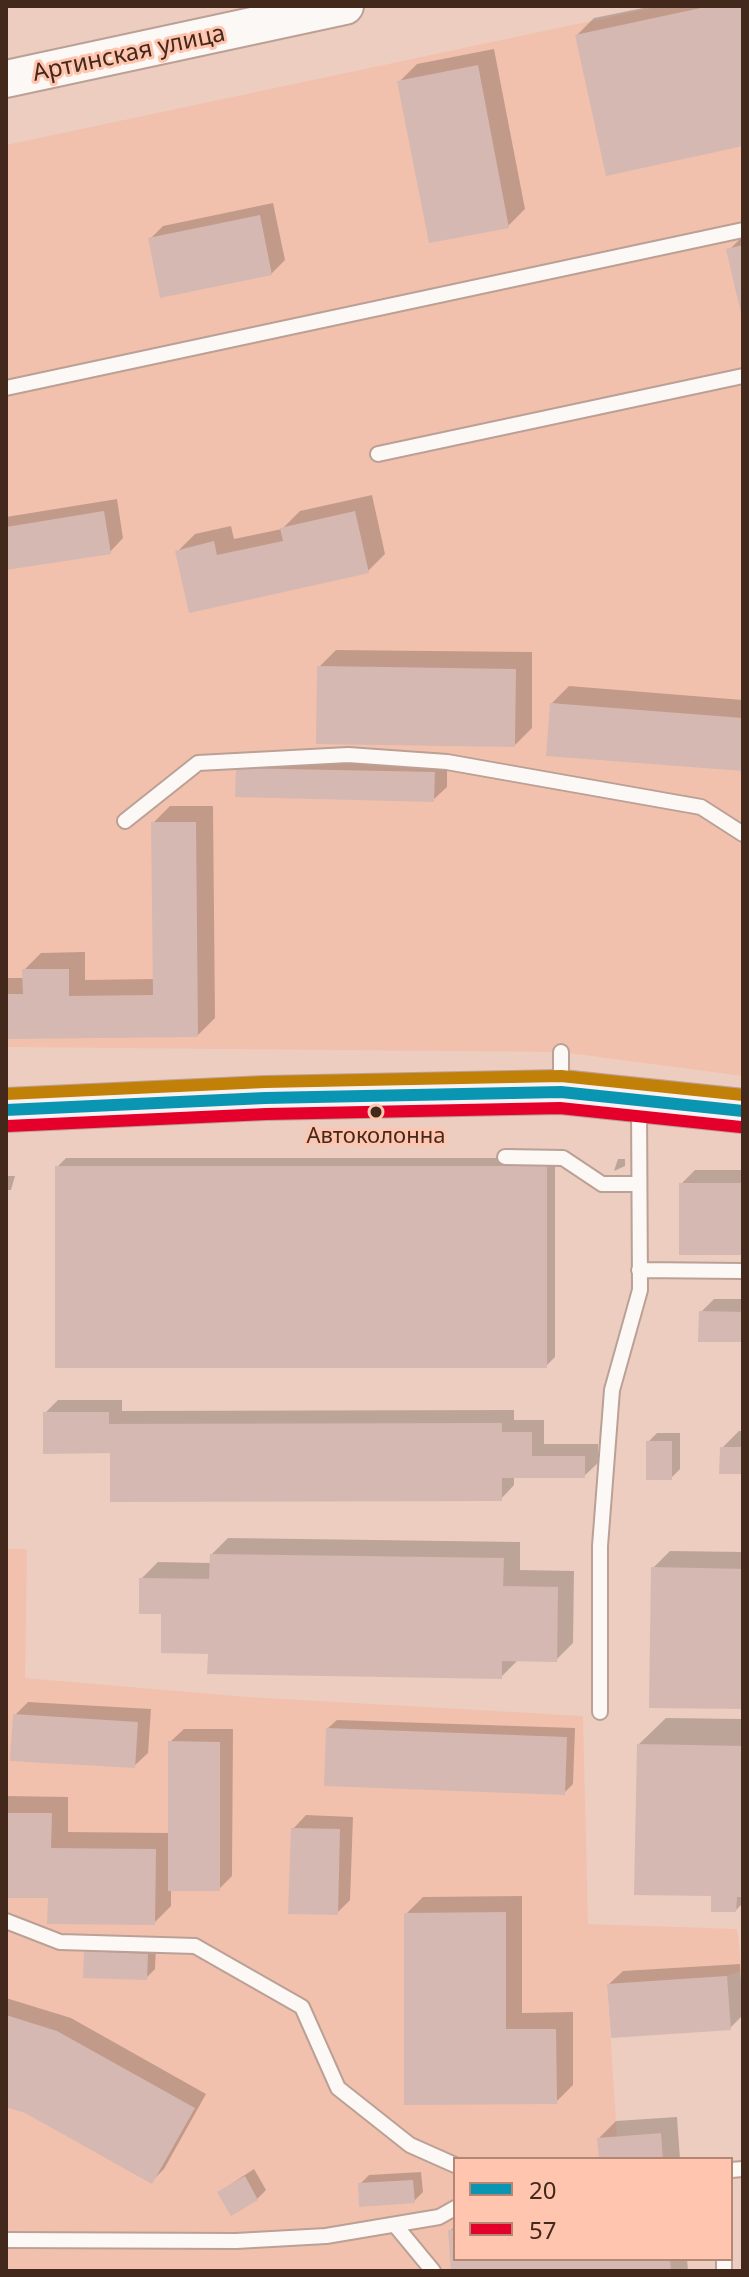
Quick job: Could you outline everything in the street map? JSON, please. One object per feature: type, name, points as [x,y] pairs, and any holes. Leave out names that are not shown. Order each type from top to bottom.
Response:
[{"type":"main road","points":[[6,1110],[265,1098],[561,1072],[639,1098],[743,1111]]},
{"type":"street","name":"Артинская улица","points":[[6,79],[345,6]]},
{"type":"lane","points":[[6,388],[743,230]]},
{"type":"lane","points":[[378,454],[743,376]]},
{"type":"lane","points":[[125,821],[198,763],[348,755],[447,762],[701,807],[743,834]]},
{"type":"lane","points":[[600,1712],[600,1546],[610,1406],[640,1290],[639,1098]]},
{"type":"lane","points":[[505,1157],[563,1158],[602,1184],[638,1184]]},
{"type":"lane","points":[[639,1270],[743,1271]]},
{"type":"lane","points":[[6,1921],[60,1942],[195,1946],[302,2007],[338,2088],[410,2145],[453,2164]]},
{"type":"lane","points":[[6,2240],[236,2241],[326,2236],[439,2217],[453,2209]]},
{"type":"lane","points":[[395,2225],[433,2271]]},
{"type":"shaded area","points":[[662,6],[743,6],[743,1076],[561,1052],[6,1047],[6,145]]},
{"type":"shaded area","points":[[6,1549],[27,1549],[25,1678],[248,1697],[583,1716],[588,1924],[737,1929],[742,1971],[727,1976],[607,1984],[617,2136],[661,2133],[663,2157],[453,2157],[453,2261],[671,2271],[6,2271]]},
{"type":"building","points":[[710,6],[743,6],[743,146],[606,176],[575,35]]},
{"type":"building","points":[[478,65],[509,228],[429,243],[397,81]]},
{"type":"building","points":[[260,215],[272,275],[160,298],[148,238]]},
{"type":"building","points":[[743,245],[743,318],[742,318],[726,249]]},
{"type":"building","points":[[104,511],[111,554],[6,570],[6,527]]},
{"type":"building","points":[[355,511],[369,573],[189,613],[175,551],[214,541],[217,555],[283,541],[280,528]]},
{"type":"building","points":[[317,666],[516,669],[515,747],[316,744]]},
{"type":"building","points":[[550,703],[743,718],[743,771],[546,756]]},
{"type":"building","points":[[236,768],[435,772],[434,802],[235,797]]},
{"type":"building","points":[[151,822],[196,822],[198,1037],[6,1039],[6,994],[23,994],[22,969],[69,969],[69,996],[153,995]]},
{"type":"building","points":[[55,1166],[547,1166],[547,1368],[55,1368]]},
{"type":"building","points":[[679,1183],[743,1183],[743,1255],[679,1255]]},
{"type":"building","points":[[699,1311],[743,1312],[743,1342],[698,1342]]},
{"type":"building","points":[[43,1412],[109,1412],[109,1424],[502,1423],[502,1432],[532,1432],[532,1456],[585,1456],[585,1478],[502,1478],[502,1501],[110,1502],[110,1453],[43,1454]]},
{"type":"building","points":[[646,1441],[672,1441],[672,1480],[646,1480]]},
{"type":"building","points":[[720,1447],[743,1447],[743,1474],[719,1474]]},
{"type":"building","points":[[210,1554],[504,1558],[503,1586],[558,1587],[557,1662],[502,1661],[502,1679],[207,1674],[208,1654],[161,1653],[161,1614],[139,1614],[139,1578],[209,1579]]},
{"type":"building","points":[[651,1567],[743,1569],[743,1709],[649,1708]]},
{"type":"building","points":[[13,1714],[138,1722],[135,1768],[10,1761]]},
{"type":"building","points":[[326,1728],[567,1737],[565,1795],[324,1786]]},
{"type":"building","points":[[168,1741],[220,1742],[220,1891],[168,1891]]},
{"type":"building","points":[[637,1744],[743,1746],[743,1897],[737,1897],[736,1912],[711,1912],[711,1896],[634,1895]]},
{"type":"building","points":[[6,1813],[52,1813],[51,1848],[156,1849],[155,1925],[47,1924],[48,1898],[6,1898]]},
{"type":"building","points":[[291,1828],[340,1829],[338,1915],[288,1914]]},
{"type":"building","points":[[506,1912],[506,2029],[556,2029],[557,2104],[404,2105],[404,1913]]},
{"type":"building","points":[[84,1951],[148,1954],[147,1980],[83,1978]]},
{"type":"building","points":[[727,1976],[731,2030],[611,2038],[607,1984]]},
{"type":"building","points":[[6,2015],[57,2031],[195,2108],[152,2184],[25,2113],[6,2107]]},
{"type":"building","points":[[661,2133],[663,2157],[599,2157],[597,2138]]},
{"type":"building","points":[[245,2176],[258,2200],[231,2216],[217,2192]]},
{"type":"building","points":[[413,2180],[415,2203],[359,2207],[358,2183]]},
{"type":"building","points":[[448,2230],[453,2230],[453,2261],[670,2261],[671,2271],[451,2271]]},
{"type":"transit line","points":[[6,1094],[265,1082],[561,1076],[743,1095]]},
{"type":"transit line","name":"20","points":[[6,1110],[265,1098],[561,1092],[743,1111]]},
{"type":"transit line","name":"57","points":[[7,1126],[266,1114],[560,1108],[741,1127]]},
{"type":"place","name":"Автоколонна","points":[[376,1112]]}]
